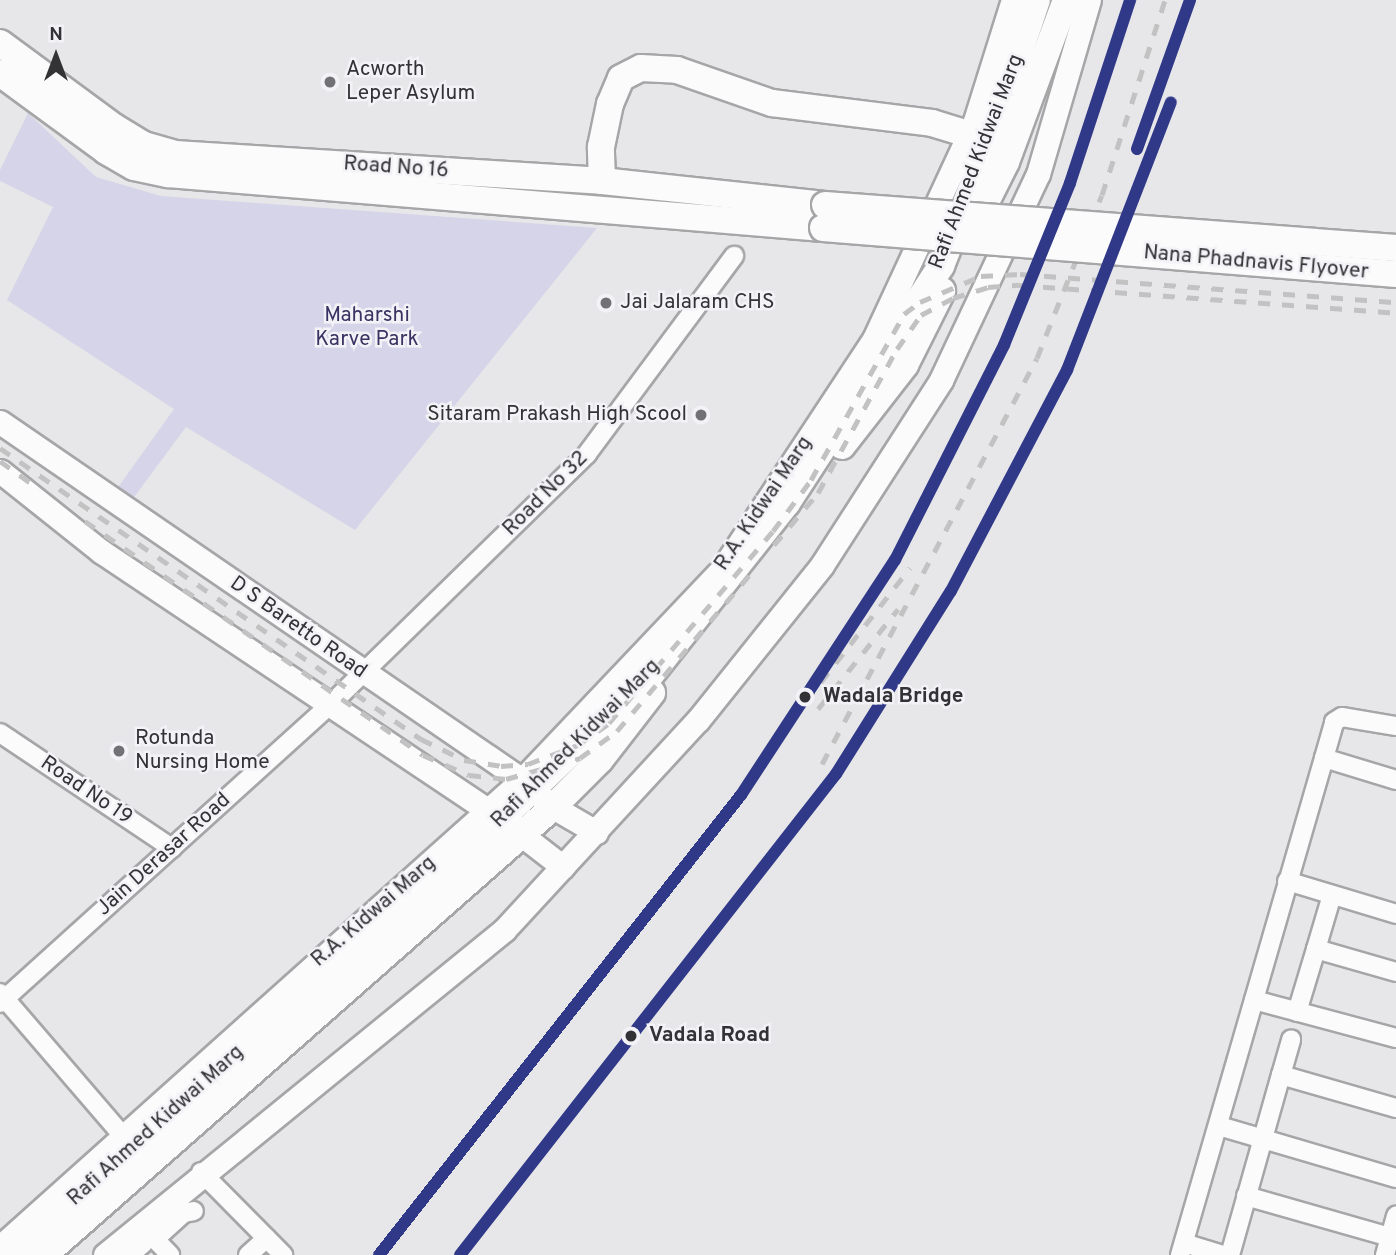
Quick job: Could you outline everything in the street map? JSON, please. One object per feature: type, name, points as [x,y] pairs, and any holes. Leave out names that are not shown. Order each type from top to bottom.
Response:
[{"type":"main road","name":"Rafi Ahmed Kidwai Marg","points":[[12,1255],[503,822],[527,784],[645,682],[787,503],[941,266],[987,149],[1037,0]]},
{"type":"main road","points":[[44,1255],[503,822],[553,807],[600,760],[905,365],[987,149],[1066,0]]},
{"type":"main road","name":"Road No 16","points":[[0,43],[144,145],[227,169],[824,216]]},
{"type":"main road","points":[[602,181],[601,147],[610,104],[621,78],[640,68],[677,70],[772,103],[932,123],[987,149]]},
{"type":"main road","name":"Road No 16","points":[[0,73],[134,167],[602,181],[824,216]]},
{"type":"main road","name":"Nana Phadnavis Flyover","points":[[824,216],[1396,248]]},
{"type":"main road","name":"Nana Phadnavis Flyover","points":[[824,216],[1396,274]]},
{"type":"street","points":[[1013,0],[987,149],[1038,174]]},
{"type":"street","points":[[143,1241],[201,1172],[504,930],[698,720],[822,565],[941,380],[1038,174],[1089,0]]},
{"type":"street","name":"Road No 32","points":[[328,707],[587,454],[734,256]]},
{"type":"street","name":"D S Baretto Road","points":[[0,422],[527,784],[553,807],[596,832]]},
{"type":"street","points":[[0,471],[102,552],[328,707],[503,822],[564,867]]},
{"type":"street","name":"Jain Derasar Road","points":[[2,997],[328,707]]},
{"type":"street","points":[[1223,1255],[1182,1249],[1334,722],[1342,717],[1396,726]]},
{"type":"street","name":"Road No 19","points":[[0,733],[172,848]]},
{"type":"street","points":[[1324,758],[1396,780]]},
{"type":"street","name":"R.A. Kidwai Marg","points":[[0,1247],[123,1136],[503,822]]},
{"type":"street","points":[[1287,881],[1396,914]]},
{"type":"street","points":[[1297,1012],[1332,895]]},
{"type":"street","points":[[1316,949],[1396,972]]},
{"type":"street","points":[[2,997],[123,1136]]},
{"type":"street","points":[[1254,1000],[1396,1038]]},
{"type":"street","points":[[1230,1255],[1290,1039]]},
{"type":"street","points":[[1281,1075],[1396,1108]]},
{"type":"street","points":[[1219,1126],[1396,1178]]},
{"type":"street","points":[[201,1172],[284,1255]]},
{"type":"street","points":[[1246,1196],[1390,1237]]},
{"type":"street","points":[[105,1255],[143,1241],[184,1213],[194,1211]]},
{"type":"street","points":[[1385,1255],[1396,1216]]},
{"type":"street","points":[[248,1255],[267,1238]]},
{"type":"street","points":[[143,1241],[170,1255]]},
{"type":"green space","name":"Maharshi Karve Park","points":[[28,113],[96,177],[161,196],[597,228],[355,530],[186,427],[132,500],[116,490],[174,409],[7,300],[53,207],[0,181],[0,170]]},
{"type":"railway","points":[[822,764],[1037,358],[1102,195],[1165,0]]},
{"type":"railway","points":[[0,448],[421,739],[464,760],[501,766],[528,764],[578,745],[609,723],[773,531],[811,480],[904,314],[920,302],[981,276],[1020,274],[1396,302]]},
{"type":"railway","points":[[774,545],[818,493],[897,349],[921,315],[953,298],[988,287],[1019,285],[1396,313]]},
{"type":"railway","points":[[0,461],[39,489]]},
{"type":"railway","points":[[85,521],[423,755],[469,775],[506,779],[580,758],[617,731],[756,567]]},
{"type":"railway","points":[[806,701],[910,568]]},
{"type":"railway","points":[[818,709],[898,609]]},
{"type":"transit line","points":[[379,1255],[741,795],[895,560],[1004,345],[1070,183],[1130,0]]},
{"type":"transit line","points":[[1137,149],[1190,0]]},
{"type":"transit line","points":[[460,1255],[836,774],[951,591],[1067,370],[1171,102]]},
{"type":"place","name":"Acworth Leper Asylum","points":[[330,82]]},
{"type":"place","name":"Jai Jalaram CHS","points":[[606,303]]},
{"type":"place","name":"Sitaram Prakash High Scool","points":[[701,415]]},
{"type":"place","name":"Wadala Bridge","points":[[805,697]]},
{"type":"place","name":"Rotunda Nursing Home","points":[[119,751]]},
{"type":"place","name":"Vadala Road","points":[[631,1036]]}]
